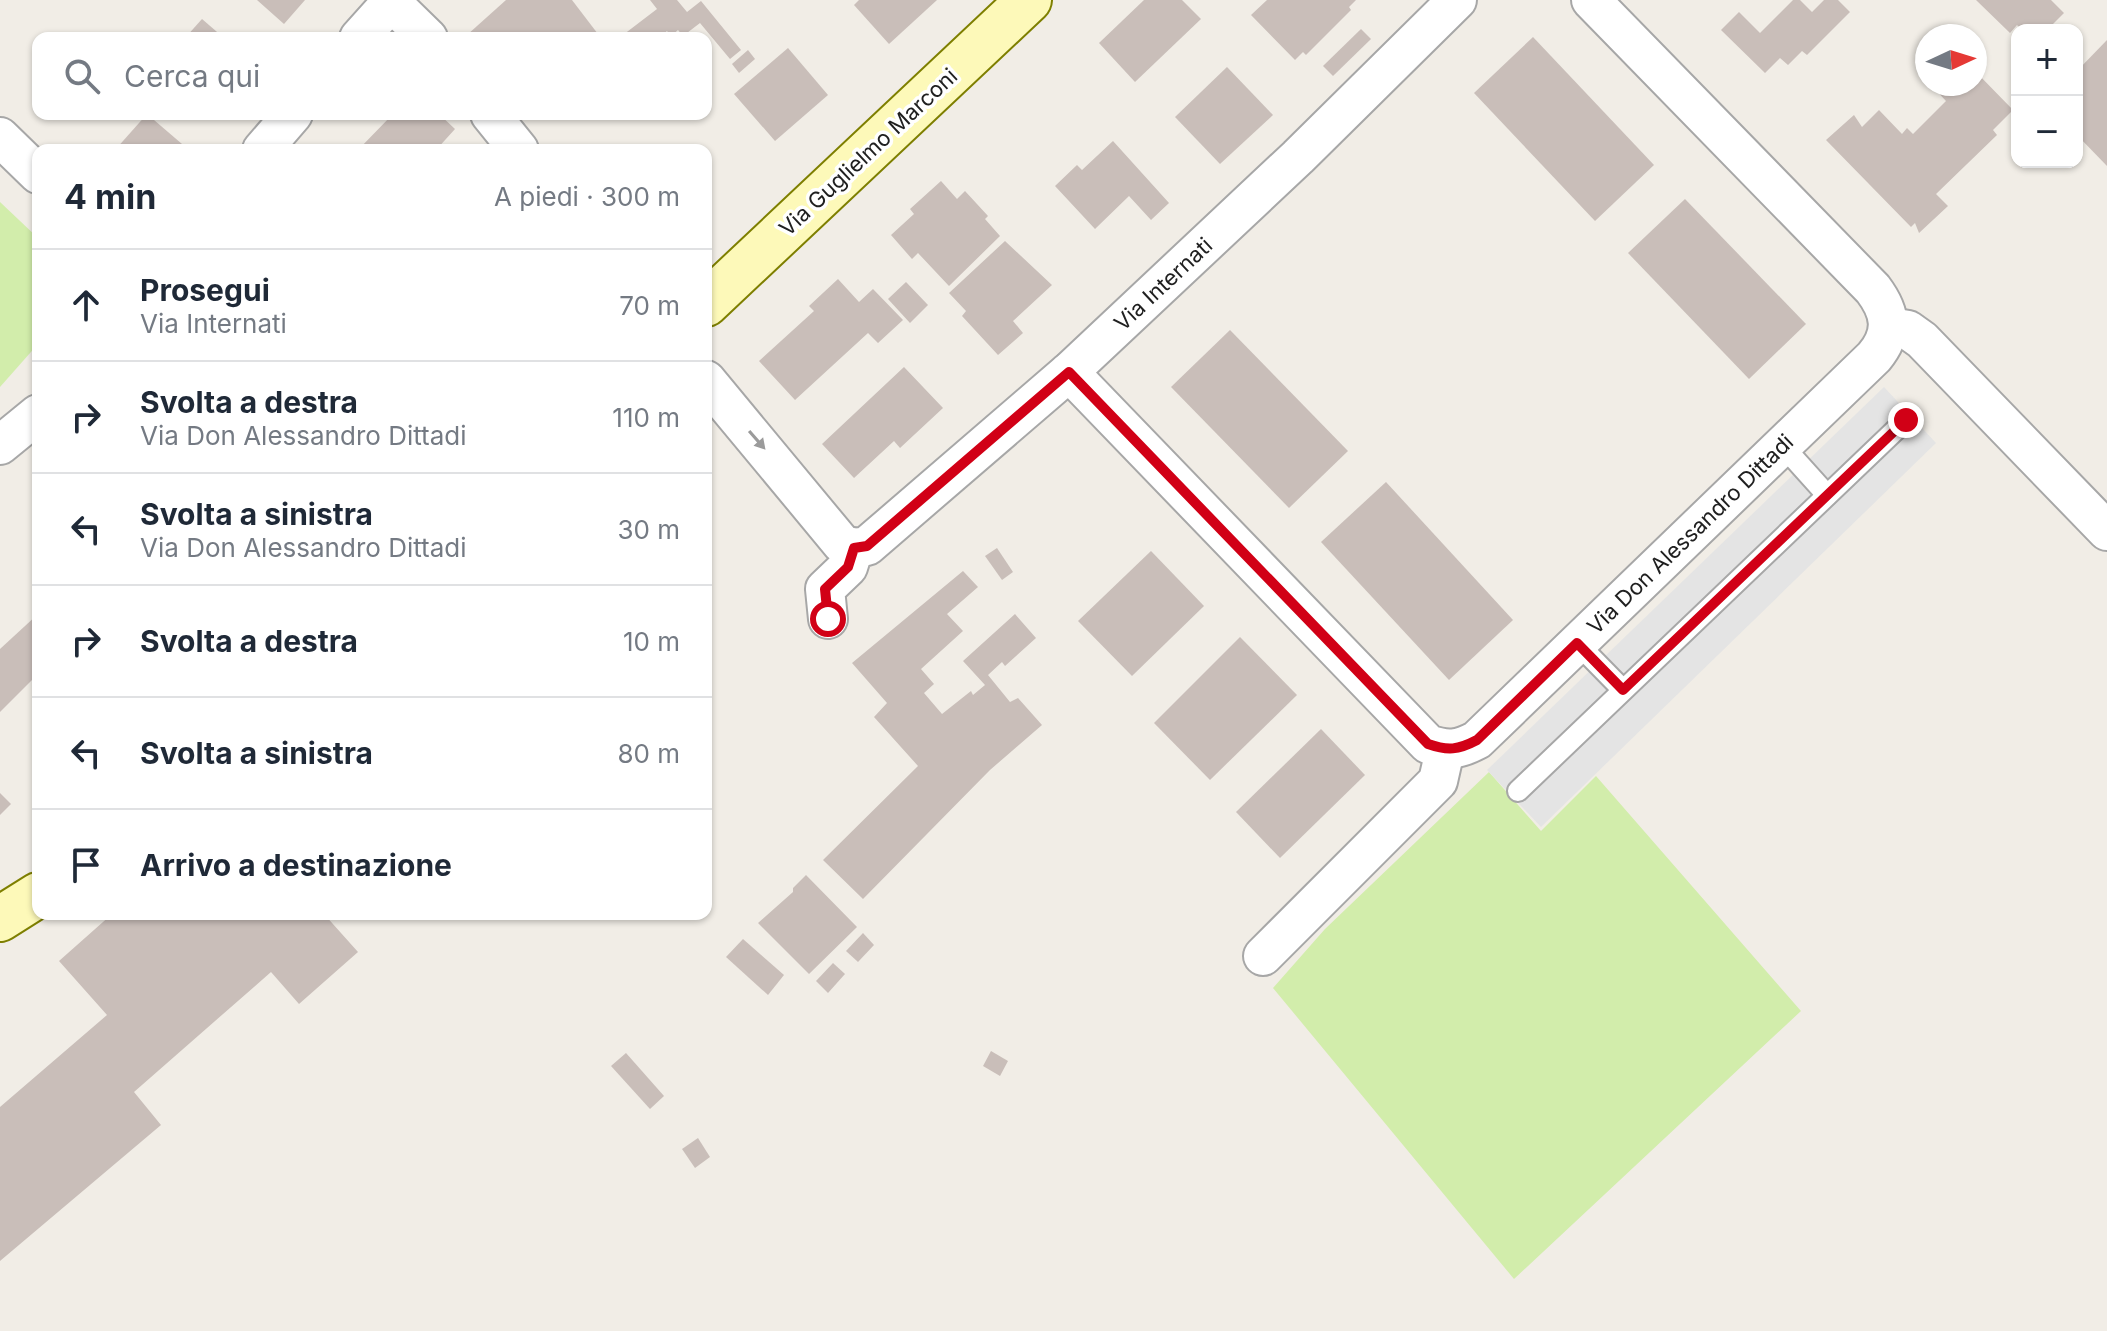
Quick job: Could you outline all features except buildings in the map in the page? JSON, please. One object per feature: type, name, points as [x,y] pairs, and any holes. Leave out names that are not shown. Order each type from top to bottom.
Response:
[{"type":"main road","name":"Via Guglielmo Marconi","points":[[712,298],[1029,0]]},
{"type":"main road","points":[[0,919],[32,899]]},
{"type":"street","name":"Via Internati","points":[[828,619],[825,589],[848,567],[854,548],[867,546],[1069,372],[1298,157],[1457,0]]},
{"type":"street","points":[[1591,0],[1873,289],[1886,306],[1890,327],[1908,330],[1922,340],[2107,531]]},
{"type":"street","points":[[364,32],[392,1],[422,32]]},
{"type":"street","points":[[267,144],[288,120]]},
{"type":"street","points":[[495,120],[514,144]]},
{"type":"street","points":[[0,137],[32,168]]},
{"type":"street","name":"Via Don Alessandro Dittadi","points":[[1445,750],[1460,749],[1477,740],[1874,357],[1883,346],[1890,327]]},
{"type":"street","points":[[1069,372],[1428,744],[1445,750],[1438,781],[1263,956]]},
{"type":"street","points":[[712,387],[842,544],[854,548]]},
{"type":"street","points":[[0,445],[32,419]]},
{"type":"lane","points":[[1518,791],[1906,420]]},
{"type":"lane","points":[[1782,445],[1827,495]]},
{"type":"lane","points":[[1577,643],[1623,690]]},
{"type":"green space","points":[[0,202],[32,232],[32,351],[0,387]]},
{"type":"green space","points":[[1489,772],[1541,831],[1596,776],[1801,1011],[1514,1279],[1273,988],[1325,929]]},
{"type":"shaded area","points":[[1884,387],[1936,443],[1541,827],[1487,770]]},
{"type":"route","points":[[828,619],[825,589],[848,567],[854,548],[867,546],[1069,372],[1428,744],[1445,750],[1460,749],[1477,740],[1577,643],[1623,690],[1906,420]]}]
